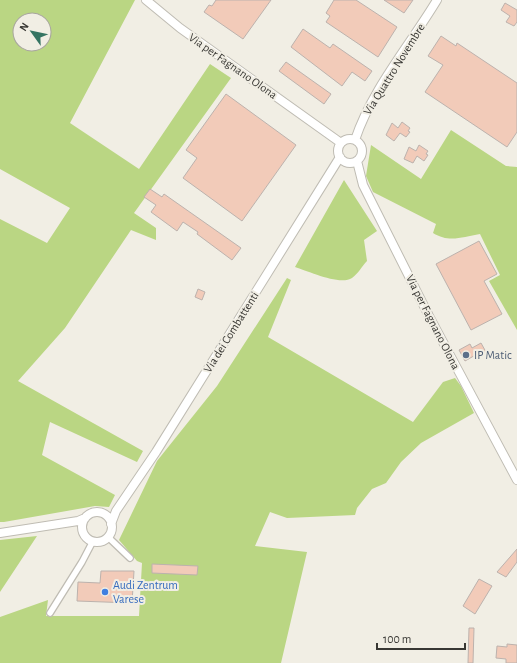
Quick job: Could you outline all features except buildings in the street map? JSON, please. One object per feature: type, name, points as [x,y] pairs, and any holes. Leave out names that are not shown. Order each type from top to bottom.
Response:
[{"type":"street","name":"Via per Fagnano Olona","points":[[146,0],[180,28],[341,143]]},
{"type":"street","name":"Via Quattro Novembre","points":[[355,140],[361,123],[384,83],[437,0]]},
{"type":"street","points":[[355,140],[348,139],[341,143],[338,150],[340,157],[349,163],[356,161]]},
{"type":"street","name":"Via per Fagnano Olona","points":[[355,140],[361,145],[362,152],[356,161],[363,185],[429,316],[517,480]]},
{"type":"street","name":"Via dei Combattenti","points":[[108,537],[111,524],[120,505],[156,452],[340,157]]},
{"type":"street","name":"Via dei Combattenti","points":[[0,533],[66,524],[85,518],[93,513],[102,514],[120,505]]},
{"type":"street","points":[[102,514],[108,518],[111,524]]},
{"type":"street","points":[[83,533],[85,518]]},
{"type":"street","points":[[66,524],[72,525],[93,541],[102,541],[108,537],[130,558]]},
{"type":"street","points":[[50,613],[82,562],[93,541]]},
{"type":"green space","points":[[0,0],[135,0],[70,123],[139,169],[210,64],[231,78],[134,213],[156,228],[156,240],[131,230],[65,328],[18,381],[143,451],[137,462],[50,422],[42,455],[115,495],[109,507],[95,506],[0,522],[0,219],[47,243],[70,208],[0,169]]},
{"type":"green space","points":[[451,130],[506,166],[517,167],[517,330],[489,281],[500,275],[480,234],[450,239],[433,233],[436,224],[373,192],[366,176],[371,145],[421,179]]},
{"type":"green space","points":[[344,180],[377,231],[364,240],[367,261],[352,278],[340,280],[324,277],[295,267]]},
{"type":"green space","points":[[287,278],[291,280],[268,337],[413,422],[443,382],[455,378],[461,386],[474,413],[421,443],[401,462],[386,483],[372,489],[357,508],[355,515],[287,518],[270,512],[255,546],[307,552],[281,663],[0,663],[0,617],[48,600],[46,616],[139,616],[142,563],[137,561],[119,540],[157,461],[217,386]]},
{"type":"green space","points":[[37,536],[0,592],[0,540]]},
{"type":"place","name":"IP Matic","points":[[466,355]]},
{"type":"place","name":"Audi Zentrum Varese","points":[[105,592]]}]
